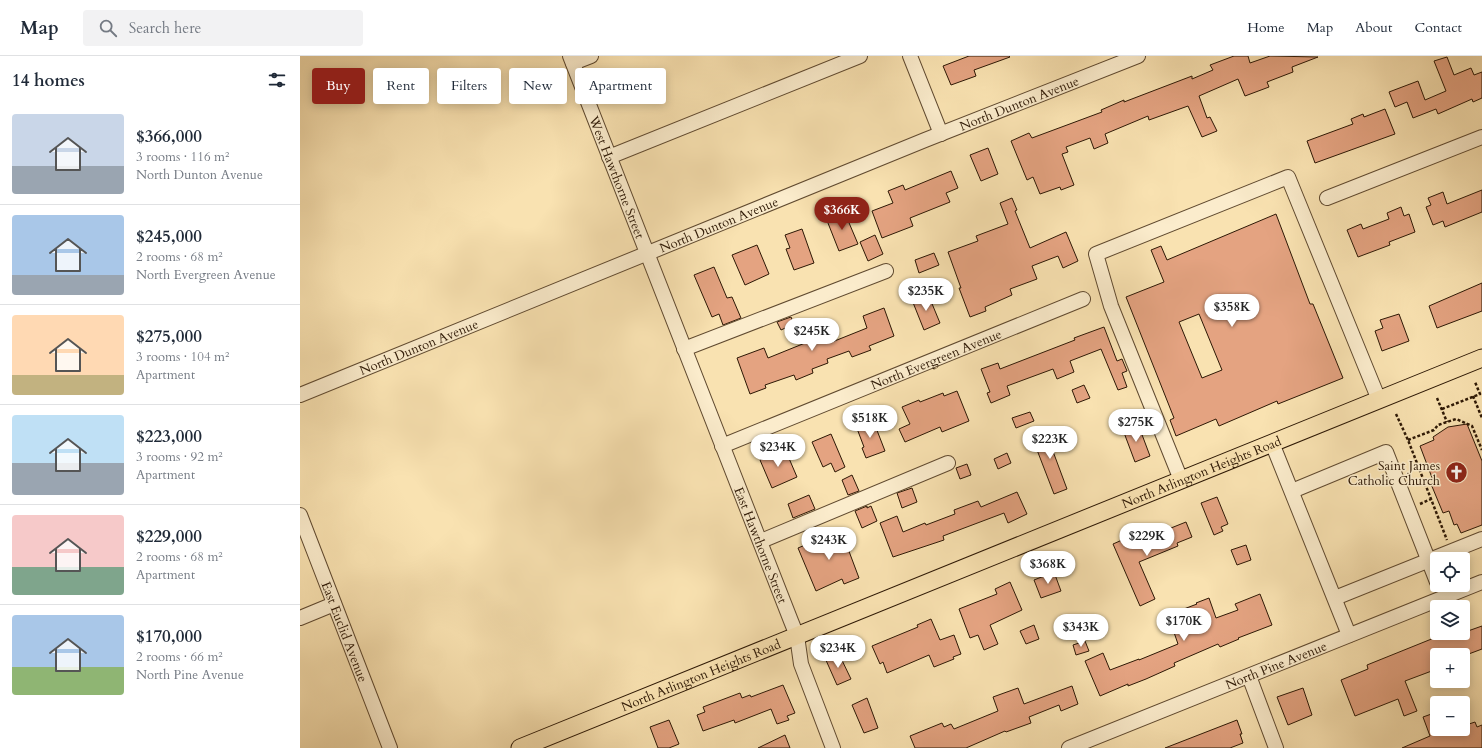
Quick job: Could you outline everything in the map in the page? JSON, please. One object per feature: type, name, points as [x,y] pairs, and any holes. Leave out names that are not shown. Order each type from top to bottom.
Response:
[{"type":"main road","name":"North Arlington Heights Road","points":[[520,748],[1482,358]]},
{"type":"street","points":[[571,60],[591,56]]},
{"type":"street","points":[[609,157],[860,56]]},
{"type":"street","points":[[910,56],[940,134]]},
{"type":"street","name":"North Dunton Avenue","points":[[300,395],[940,134],[1138,56]]},
{"type":"street","name":"West Hawthorne Street","points":[[571,60],[648,253]]},
{"type":"street","points":[[1327,198],[1482,137]]},
{"type":"street","points":[[1181,480],[1111,306],[1096,254],[1288,177],[1379,400]]},
{"type":"street","name":"East Hawthorne Street","points":[[648,253],[797,636],[801,664],[833,748]]},
{"type":"street","points":[[684,348],[886,271]]},
{"type":"street","name":"North Evergreen Avenue","points":[[722,446],[1083,299]]},
{"type":"street","points":[[1272,443],[1349,635]]},
{"type":"street","points":[[1292,491],[1386,452],[1430,565]]},
{"type":"street","points":[[761,541],[948,463]]},
{"type":"street","name":"East Euclid Avenue","points":[[300,515],[390,748]]},
{"type":"street","points":[[1335,598],[1482,539]]},
{"type":"street","name":"North Pine Avenue","points":[[1470,584],[1482,582]]},
{"type":"street","name":"North Pine Avenue","points":[[1069,748],[1349,635],[1431,592]]},
{"type":"street","points":[[300,618],[334,604]]},
{"type":"street","points":[[1249,676],[1276,748]]},
{"type":"path","points":[[1442,409],[1480,394],[1475,382]]},
{"type":"path","points":[[1474,396],[1482,418]]},
{"type":"path","points":[[1437,398],[1447,422]]},
{"type":"path","points":[[1396,414],[1408,440],[1452,551]]},
{"type":"path","points":[[1408,440],[1434,430],[1438,425],[1456,419],[1472,426],[1482,448]]},
{"type":"building","points":[[969,56],[1010,57],[974,70],[976,76],[951,85],[943,66]]},
{"type":"building","points":[[1234,56],[1248,56],[1250,63],[1270,56],[1318,57],[1292,67],[1293,72],[1267,82],[1269,87],[1245,96],[1238,79],[1199,96],[1207,118],[1210,117],[1217,131],[1202,137],[1188,106],[1149,120],[1148,116],[1105,134],[1108,143],[1094,149],[1090,138],[1066,147],[1068,152],[1062,154],[1074,185],[1061,190],[1060,187],[1040,194],[1033,177],[1027,180],[1011,141],[1029,133],[1032,138],[1102,112],[1101,110],[1124,100],[1124,102],[1192,76],[1192,79],[1213,70],[1210,65]]},
{"type":"building","points":[[1447,57],[1454,75],[1471,68],[1474,75],[1482,72],[1482,98],[1473,102],[1472,99],[1438,114],[1436,109],[1413,118],[1407,102],[1395,107],[1389,92],[1418,81],[1425,100],[1446,91],[1434,61]]},
{"type":"building","points":[[1385,109],[1395,134],[1315,163],[1307,141],[1353,124],[1351,119],[1363,114],[1364,117]]},
{"type":"building","points":[[988,148],[998,174],[981,181],[970,155]]},
{"type":"building","points":[[951,171],[958,188],[946,193],[950,202],[910,218],[913,226],[882,238],[872,211],[893,203],[888,191],[903,185],[905,190]]},
{"type":"building","points":[[1482,190],[1482,212],[1445,227],[1443,221],[1433,225],[1426,207],[1431,205],[1428,198],[1443,192],[1447,204]]},
{"type":"building","points":[[1012,198],[1017,210],[1015,211],[1030,248],[1066,232],[1078,261],[1063,268],[1058,256],[1032,266],[1037,279],[1010,289],[1012,295],[985,307],[986,311],[970,317],[948,252],[978,241],[976,236],[1008,224],[1000,203]]},
{"type":"building","points":[[1401,207],[1404,216],[1409,214],[1415,232],[1389,242],[1390,245],[1358,257],[1347,230],[1361,224],[1363,229],[1389,219],[1387,213]]},
{"type":"building","points":[[844,211],[858,244],[839,251],[826,218]]},
{"type":"building","points":[[1276,214],[1310,304],[1313,304],[1343,378],[1278,404],[1277,401],[1219,426],[1216,419],[1176,436],[1170,420],[1174,418],[1126,297],[1164,282],[1151,250],[1161,246],[1167,260]],"holes":[[[1199,314],[1222,370],[1202,378],[1179,322]]]},
{"type":"building","points":[[802,229],[814,263],[794,270],[786,249],[790,248],[785,235]]},
{"type":"building","points":[[875,235],[883,254],[868,261],[860,242]]},
{"type":"building","points":[[757,245],[769,274],[745,285],[732,255]]},
{"type":"building","points":[[934,253],[939,265],[919,273],[915,260]]},
{"type":"building","points":[[714,267],[727,298],[732,297],[741,318],[723,325],[719,314],[712,317],[694,275]]},
{"type":"building","points":[[1482,283],[1482,311],[1437,328],[1429,306]]},
{"type":"building","points":[[928,294],[940,323],[924,330],[912,300]]},
{"type":"building","points":[[884,308],[894,336],[869,346],[871,350],[852,357],[849,351],[827,359],[828,363],[812,369],[813,373],[796,380],[794,375],[765,385],[766,388],[750,394],[737,358],[764,348],[768,358],[805,343],[801,331],[824,322],[832,342],[867,328],[863,316]]},
{"type":"building","points":[[1399,314],[1409,341],[1382,351],[1375,331],[1383,328],[1380,320]]},
{"type":"building","points":[[791,317],[794,324],[781,330],[777,322]]},
{"type":"building","points":[[1104,327],[1117,361],[1122,359],[1127,371],[1122,373],[1127,387],[1118,390],[1101,349],[1070,361],[1074,372],[1057,379],[1053,369],[1007,386],[1010,395],[991,403],[987,393],[990,392],[981,369],[998,363],[1000,369]]},
{"type":"building","points":[[1084,385],[1090,398],[1077,403],[1072,390]]},
{"type":"building","points":[[957,391],[969,421],[942,432],[940,427],[905,442],[899,429],[910,424],[902,407],[943,393],[944,396]]},
{"type":"building","points":[[1030,412],[1034,421],[1016,428],[1012,418]]},
{"type":"building","points":[[873,420],[885,451],[866,458],[862,448],[864,447],[856,426]]},
{"type":"building","points":[[1138,424],[1150,456],[1135,462],[1123,430]]},
{"type":"building","name":"Saint James Catholic Church","points":[[1467,424],[1482,461],[1482,525],[1461,533],[1457,524],[1454,525],[1449,511],[1443,513],[1431,484],[1434,483],[1420,446],[1434,440],[1433,437],[1448,427]]},
{"type":"building","points":[[1051,429],[1056,444],[1051,446],[1067,489],[1054,494],[1032,437]]},
{"type":"building","points":[[831,434],[845,467],[835,472],[831,463],[823,467],[812,442]]},
{"type":"building","points":[[785,449],[797,477],[772,488],[760,460]]},
{"type":"building","points":[[1007,453],[1011,463],[998,469],[994,459]]},
{"type":"building","points":[[967,464],[971,475],[960,479],[956,468]]},
{"type":"building","points":[[852,475],[859,491],[848,495],[842,480]]},
{"type":"building","points":[[912,488],[917,502],[902,508],[897,493]]},
{"type":"building","points":[[1017,492],[1027,514],[1008,523],[1004,513],[943,536],[944,540],[893,557],[880,523],[897,516],[903,532],[925,523],[926,525],[955,514],[954,510],[978,501],[981,507]]},
{"type":"building","points":[[809,495],[815,509],[793,518],[788,504]]},
{"type":"building","points":[[1217,497],[1228,524],[1221,527],[1223,531],[1214,535],[1201,503]]},
{"type":"building","points":[[867,506],[867,508],[871,506],[877,521],[862,528],[855,511]]},
{"type":"building","points":[[1186,522],[1192,537],[1177,543],[1178,546],[1139,562],[1155,599],[1140,606],[1113,544],[1129,537],[1131,544]]},
{"type":"building","points":[[841,530],[859,578],[844,584],[842,579],[816,591],[798,548]]},
{"type":"building","points":[[1246,545],[1251,560],[1237,565],[1231,550]]},
{"type":"building","points":[[1054,572],[1061,591],[1041,598],[1034,580]]},
{"type":"building","points":[[1010,582],[1022,610],[990,625],[998,644],[984,650],[978,635],[970,638],[959,609],[997,594],[995,589]]},
{"type":"building","points":[[1260,594],[1272,625],[1238,638],[1239,639],[1220,647],[1218,644],[1174,663],[1175,666],[1146,679],[1128,686],[1128,684],[1100,696],[1085,661],[1103,653],[1110,670],[1139,660],[1178,644],[1168,615],[1209,598],[1216,618],[1238,610],[1235,604]]},
{"type":"building","points":[[931,619],[940,640],[954,635],[961,654],[953,657],[954,659],[934,667],[929,655],[887,673],[883,662],[880,664],[872,646],[918,627],[917,625]]},
{"type":"building","points":[[1034,625],[1039,639],[1026,644],[1020,631]]},
{"type":"building","points":[[1482,626],[1482,649],[1470,654],[1470,648],[1430,648],[1430,672],[1405,681],[1417,711],[1404,716],[1398,699],[1355,716],[1341,680],[1368,669],[1367,665],[1430,640],[1470,640],[1470,630]]},
{"type":"building","points":[[1085,641],[1089,651],[1076,655],[1073,645]]},
{"type":"building","points":[[838,652],[851,679],[837,685],[825,658]]},
{"type":"building","points":[[783,685],[795,713],[787,716],[789,720],[777,724],[771,709],[735,723],[734,720],[703,731],[697,715],[705,712],[703,707],[740,693],[742,698],[750,695],[751,697]]},
{"type":"building","points":[[1072,686],[1078,704],[1061,711],[1059,705],[1029,717],[1031,723],[1006,732],[1005,731],[966,748],[915,748],[910,736],[942,723],[944,727],[951,724],[954,729],[998,711],[993,697],[1018,688],[1024,704]]},
{"type":"building","points":[[1303,688],[1312,715],[1288,725],[1277,697]]},
{"type":"building","points":[[867,698],[878,728],[864,733],[852,705]]},
{"type":"building","points":[[1430,714],[1430,736],[1423,717]]},
{"type":"building","points":[[669,720],[679,744],[669,748],[658,748],[650,727]]},
{"type":"building","points":[[1237,720],[1242,734],[1240,734],[1243,743],[1230,748],[1165,748]]},
{"type":"building","points":[[1475,722],[1477,727],[1482,725],[1482,748],[1402,748],[1430,736],[1470,736],[1470,724]]},
{"type":"building","points":[[785,735],[790,748],[758,748]]},
{"type":"place","name":"Saint James Catholic Church","points":[[1456,472]]}]
